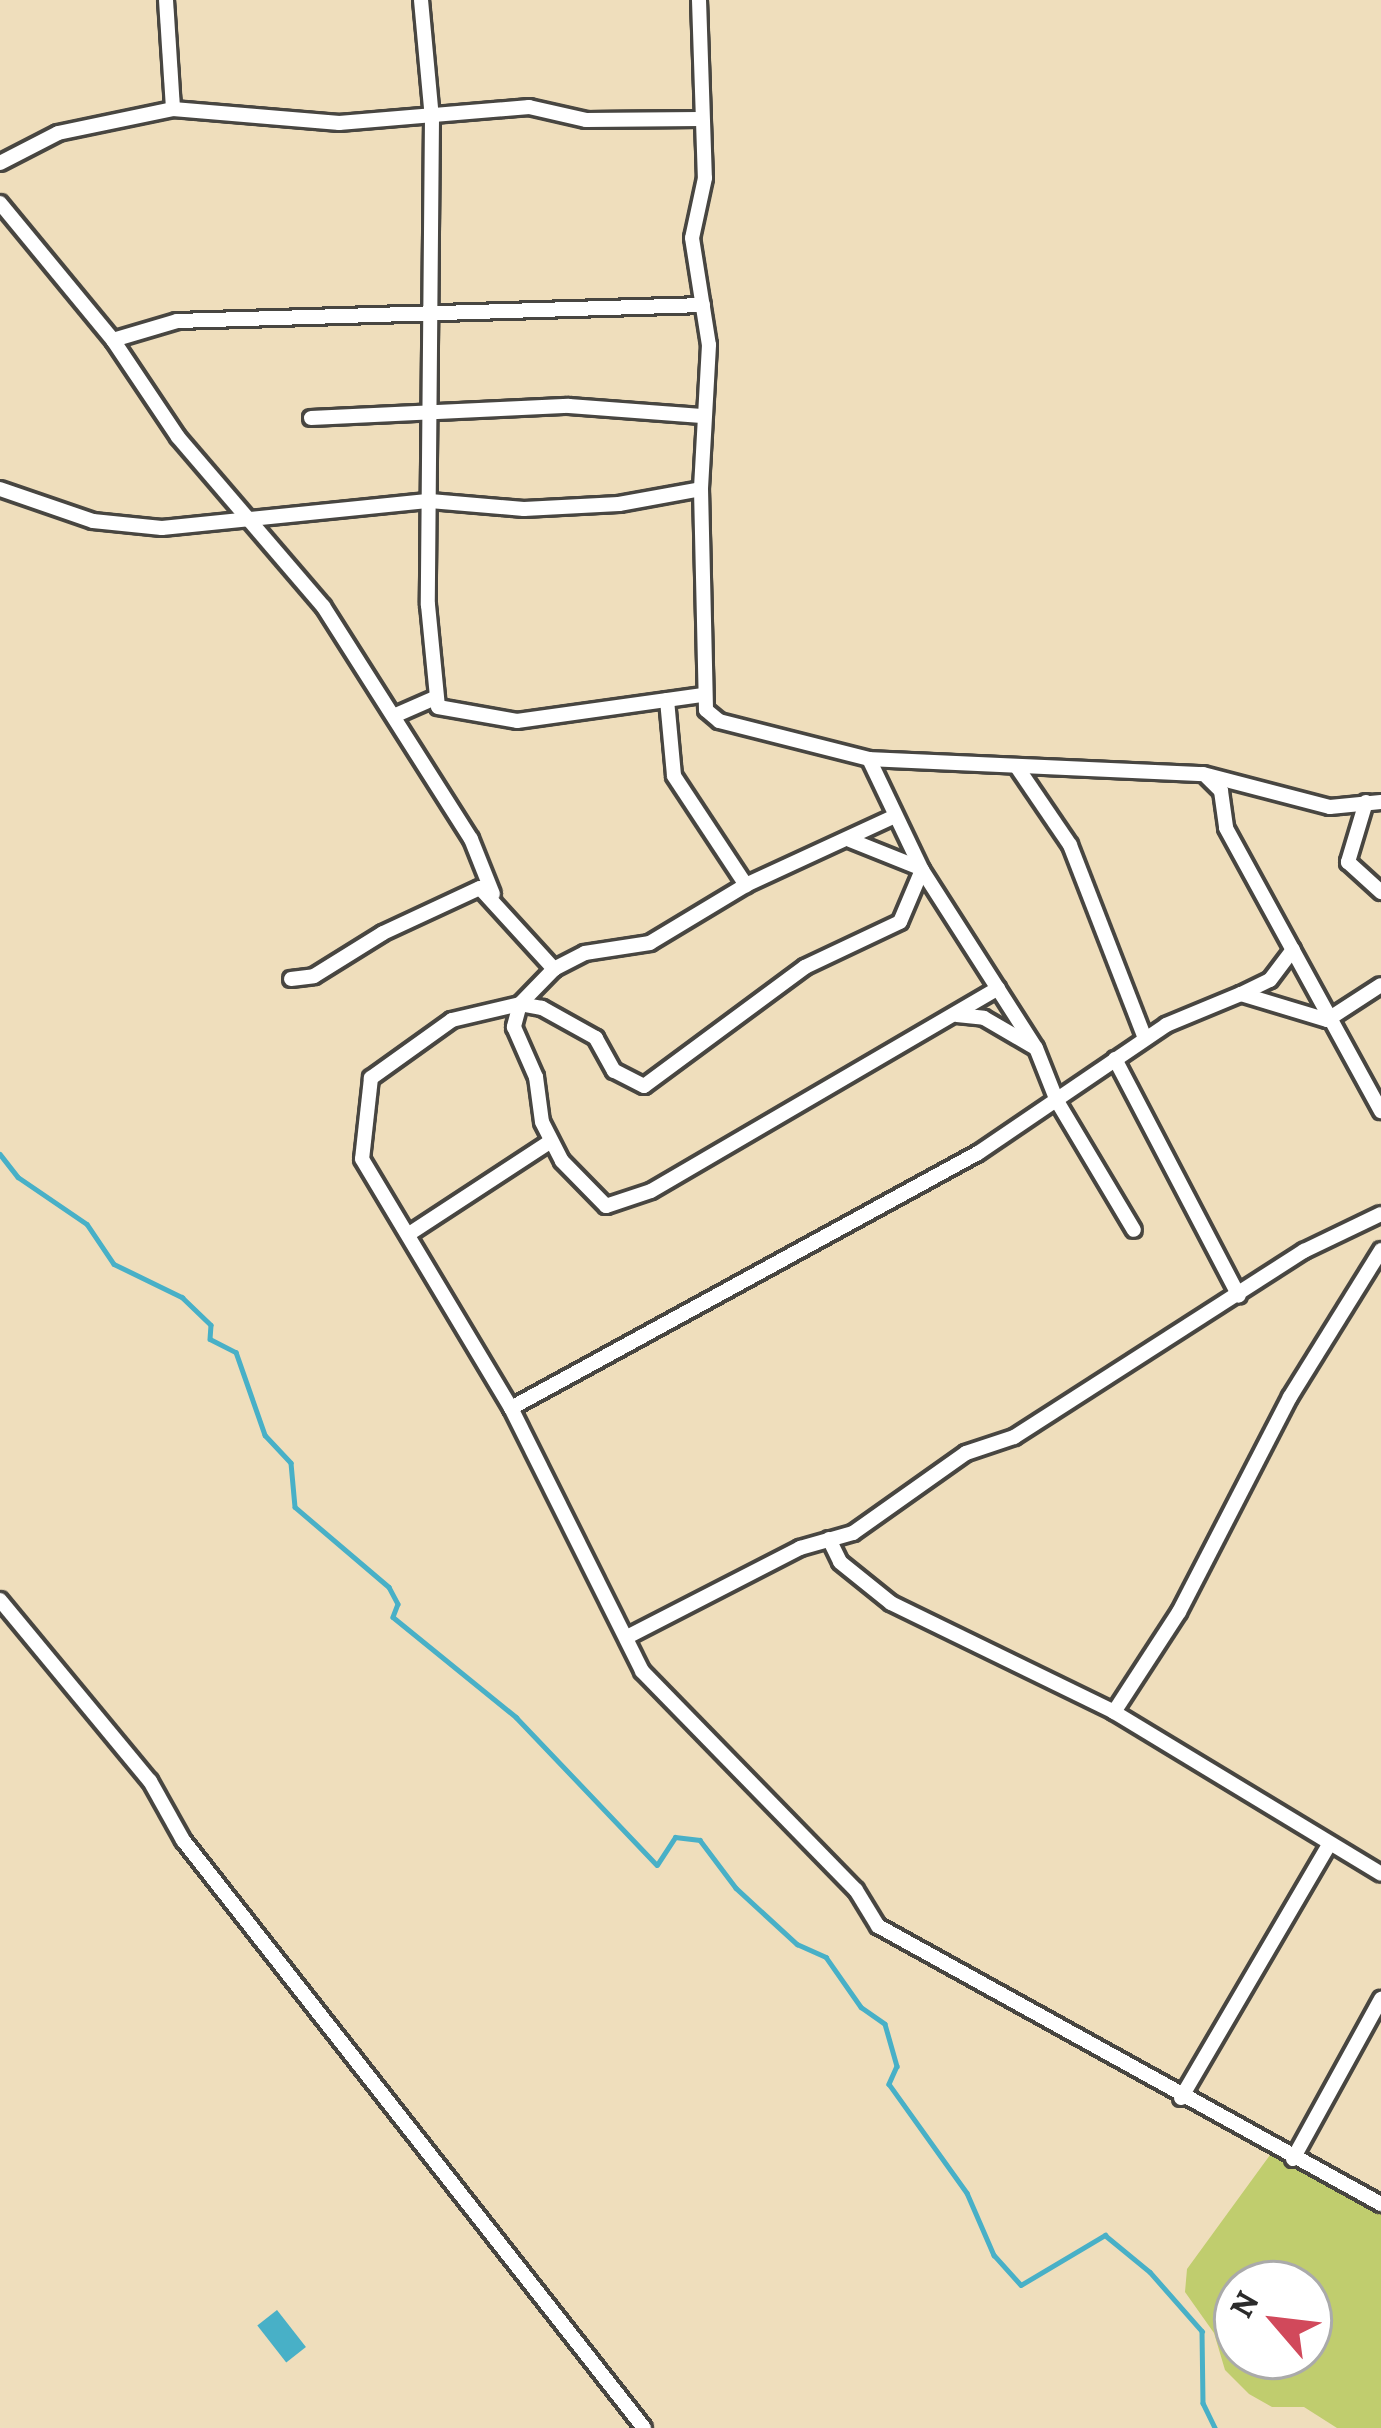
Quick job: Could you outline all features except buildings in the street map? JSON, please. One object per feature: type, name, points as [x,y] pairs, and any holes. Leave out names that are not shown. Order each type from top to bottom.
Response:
[{"type":"street","points":[[166,0],[173,109]]},
{"type":"street","points":[[421,0],[432,118],[430,501],[438,707],[517,721],[703,695]]},
{"type":"street","points":[[699,0],[704,178],[692,238],[709,345],[702,416],[703,695],[719,721],[868,759],[1203,774],[1330,807],[1374,802],[1348,862],[1381,892]]},
{"type":"street","points":[[0,163],[58,133],[173,109],[283,114],[298,122],[432,118],[529,107],[586,120],[700,119]]},
{"type":"street","points":[[0,203],[113,340],[247,518],[323,606],[484,861],[493,894],[554,969]]},
{"type":"street","points":[[113,340],[177,321],[703,304]]},
{"type":"street","points":[[310,418],[569,406],[702,416]]},
{"type":"street","points":[[0,489],[93,521],[162,528],[430,501],[524,509],[701,489]]},
{"type":"street","points":[[396,716],[435,698]]},
{"type":"street","points":[[668,700],[674,776],[746,885]]},
{"type":"street","points":[[868,759],[922,870],[1036,1048],[1057,1101],[1133,1231]]},
{"type":"street","points":[[1017,766],[1070,845],[1145,1038]]},
{"type":"street","points":[[1203,774],[1221,791],[1226,828],[1327,1021],[1381,1112]]},
{"type":"street","points":[[893,817],[746,885],[650,943],[585,953],[554,969],[520,1004],[452,1020],[370,1078],[358,1147],[412,1232],[446,1309],[511,1408],[658,1692],[856,1890],[878,1926],[1181,2098],[1381,2204]]},
{"type":"street","points":[[849,840],[922,870]]},
{"type":"street","points":[[520,1004],[596,1038],[614,1071],[644,1086],[806,967],[900,922],[922,870]]},
{"type":"street","points":[[291,979],[314,976],[470,890],[493,894]]},
{"type":"street","points":[[511,1408],[717,1301],[1057,1101],[1145,1038],[1270,980],[1293,950]]},
{"type":"street","points":[[1327,1021],[1381,985]]},
{"type":"street","points":[[520,1004],[517,1043],[536,1077],[551,1142],[593,1201],[612,1204],[677,1177],[998,988]]},
{"type":"street","points":[[1241,994],[1327,1021]]},
{"type":"street","points":[[957,1015],[984,1018],[1036,1048]]},
{"type":"street","points":[[1115,1059],[1239,1296]]},
{"type":"street","points":[[412,1232],[551,1142]]},
{"type":"street","points":[[628,1637],[900,1504],[966,1453],[1014,1437],[1304,1251],[1381,1214]]},
{"type":"street","points":[[1114,1712],[1179,1612],[1290,1397],[1381,1250]]},
{"type":"street","points":[[829,1539],[840,1562],[891,1603],[1114,1712],[1381,1874]]},
{"type":"street","points":[[0,1600],[150,1781],[183,1840],[644,2428]]},
{"type":"street","points":[[1181,2098],[1329,1845]]},
{"type":"street","points":[[1293,2158],[1381,1999]]},
{"type":"street","points":[[1363,2029],[1381,2040]]},
{"type":"green space","points":[[1273,2151],[1381,2211],[1381,2428],[1337,2428],[1304,2407],[1272,2407],[1235,2380],[1333,2380],[1333,2260],[1213,2260],[1213,2332],[1185,2292],[1187,2269]]},
{"type":"water","points":[[277,2310],[306,2347],[286,2362],[257,2325]]},
{"type":"waterway","points":[[0,1154],[18,1177],[87,1224],[114,1264],[182,1297],[211,1325],[210,1339],[236,1352],[265,1435],[291,1463],[295,1507],[389,1587],[398,1604],[393,1617],[516,1717],[657,1865],[675,1837],[700,1840],[736,1888],[797,1944],[826,1957],[861,2007],[885,2024],[897,2066],[889,2084],[967,2193],[994,2255],[1021,2285],[1105,2235],[1150,2272],[1202,2331],[1203,2403],[1215,2428]]}]
